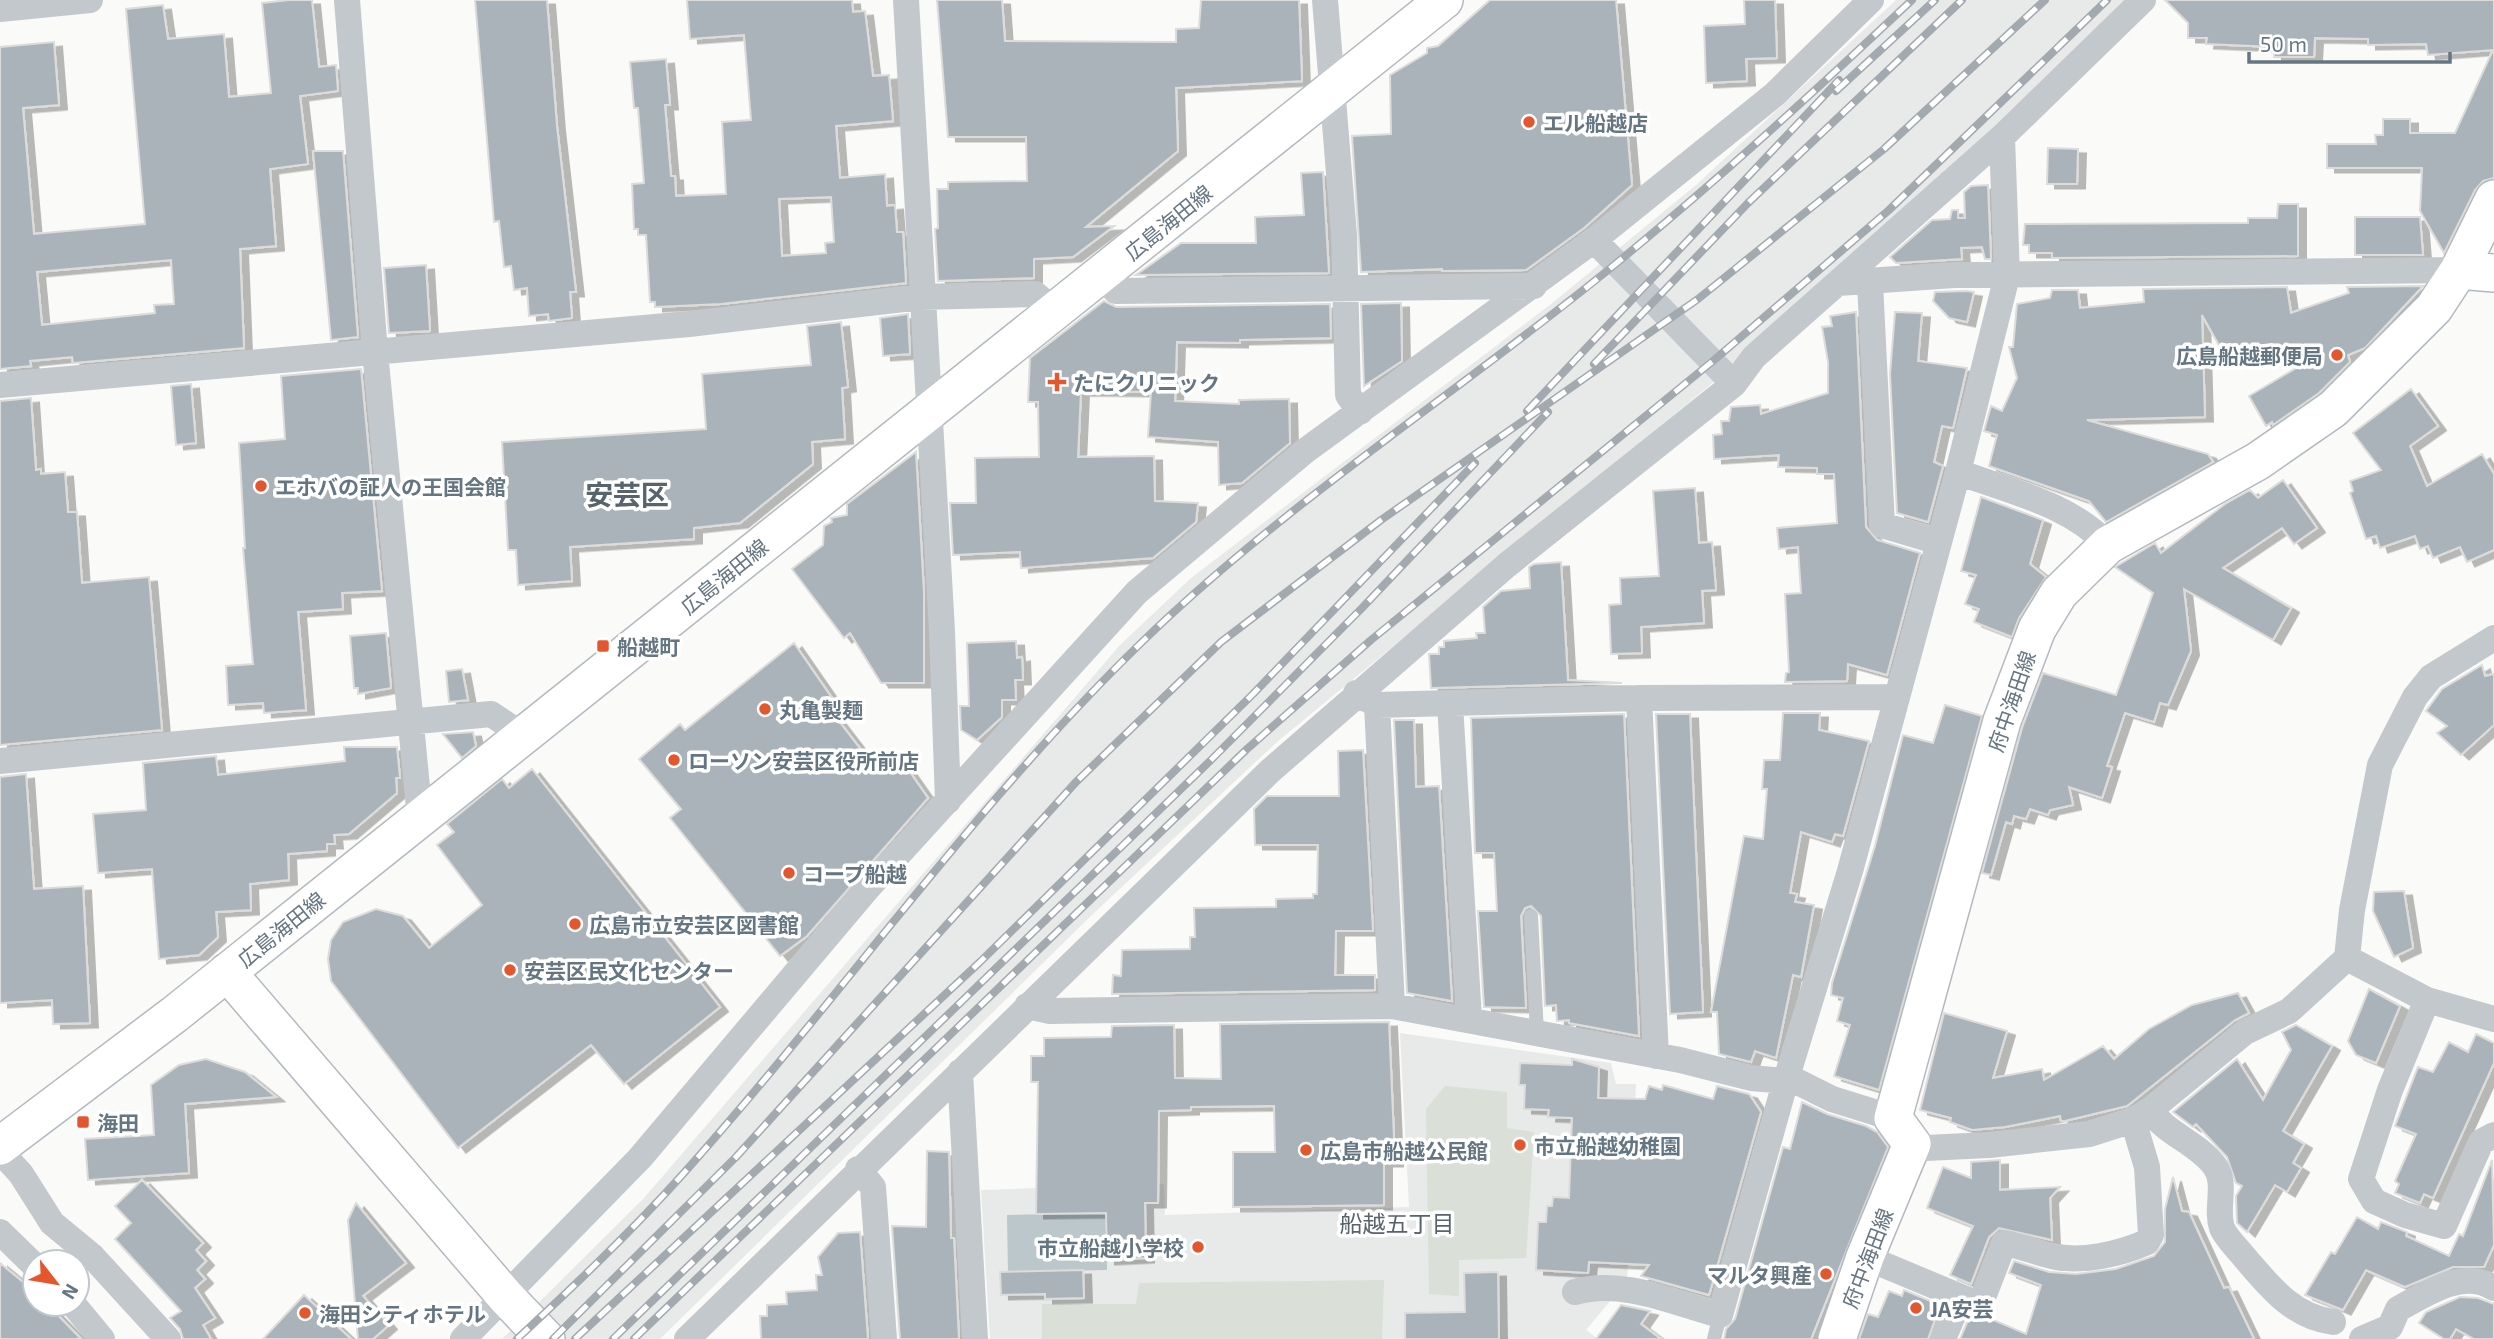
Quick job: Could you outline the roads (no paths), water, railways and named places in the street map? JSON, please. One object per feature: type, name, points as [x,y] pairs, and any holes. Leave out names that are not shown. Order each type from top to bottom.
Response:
[{"type":"main road","name":"広島海田線","points":[[0,1146],[227,972],[1444,0]]},
{"type":"main road","name":"府中海田線","points":[[1837,1339],[1865,1257],[1902,1131],[2002,721],[2037,629],[2059,593],[2108,545],[2258,461],[2333,409],[2434,308],[2476,272],[2494,199]]},
{"type":"main road","points":[[227,972],[506,1297],[546,1339]]},
{"type":"street","points":[[0,9],[90,0]]},
{"type":"street","points":[[347,0],[375,352],[420,818]]},
{"type":"street","points":[[906,0],[942,631],[948,801]]},
{"type":"street","points":[[1325,0],[1345,288],[1348,395],[1360,412]]},
{"type":"street","points":[[463,1339],[640,1158],[866,890],[1137,592],[1305,451],[1594,240],[1775,94],[1871,0]]},
{"type":"street","points":[[687,1339],[858,1169],[1270,771],[1367,699],[1507,565],[1734,384],[1754,357],[2002,137],[2143,0]]},
{"type":"street","points":[[1575,1292],[1590,1287],[1611,1287],[1717,1327],[1785,1083],[1850,871],[1958,472],[2007,276],[2002,137]]},
{"type":"street","points":[[1594,240],[1734,384]]},
{"type":"street","points":[[1838,283],[1870,283],[1954,275],[2476,272]]},
{"type":"street","points":[[1101,275],[1116,291],[1534,286]]},
{"type":"street","points":[[1870,283],[1882,524],[1939,542]]},
{"type":"street","points":[[0,385],[689,324],[921,297],[1035,295],[1054,310]]},
{"type":"street","points":[[1958,472],[2062,512],[2091,527],[2108,545]]},
{"type":"street","points":[[1027,1006],[1049,1011],[1392,1006],[1785,1083],[1798,1082],[1902,1131],[1926,1148],[1989,1145],[2089,1134],[2141,1115],[2245,1032],[2289,1011],[2347,958],[2352,910],[2380,765],[2415,697],[2431,677],[2494,638]]},
{"type":"street","points":[[1367,699],[1450,704],[1639,698],[1897,697]]},
{"type":"street","points":[[1639,698],[1656,1056]]},
{"type":"street","points":[[1367,699],[1392,1006]]},
{"type":"street","points":[[1450,704],[1469,1019]]},
{"type":"street","points":[[0,761],[491,714],[524,736]]},
{"type":"street","points":[[2347,958],[2427,1000],[2494,1018]]},
{"type":"street","points":[[2427,1000],[2390,1090],[2361,1179],[2374,1201],[2405,1215],[2444,1226],[2481,1142],[2494,1135]]},
{"type":"street","points":[[960,1072],[975,1339]]},
{"type":"street","points":[[1865,1257],[1980,1305],[2004,1243],[2026,1246],[2053,1256],[2088,1258],[2133,1248],[2147,1242],[2151,1235],[2141,1115]]},
{"type":"street","points":[[2141,1115],[2191,1143],[2215,1166],[2221,1179],[2222,1228],[2278,1297],[2300,1312],[2333,1322]]},
{"type":"street","points":[[0,1152],[21,1174],[52,1223],[92,1256],[168,1339]]},
{"type":"street","points":[[858,1169],[873,1186],[884,1339]]},
{"type":"street","points":[[0,1232],[21,1252]]},
{"type":"street","points":[[2362,1339],[2390,1327],[2398,1308],[2452,1282],[2484,1282],[2494,1288]]},
{"type":"street","points":[[1943,1339],[1960,1298]]},
{"type":"street","points":[[85,1318],[102,1339]]},
{"type":"lane","points":[[1531,916],[1537,1033]]},
{"type":"railway","points":[[517,1339],[602,1258],[683,1174],[797,1041],[1020,770],[1079,705],[1141,643],[1254,542],[1554,313],[1652,234],[1912,0]]},
{"type":"railway","points":[[1836,91],[1935,0]]},
{"type":"railway","points":[[1594,364],[1748,203],[1962,0]]},
{"type":"railway","points":[[553,1339],[736,1157],[1076,782],[1221,642],[1381,520],[1698,299],[1884,149],[2045,0]]},
{"type":"railway","points":[[634,1339],[1247,749],[1371,640],[1713,361],[1889,210],[2107,0]]},
{"type":"railway","points":[[1527,411],[1839,80]]},
{"type":"railway","points":[[613,1339],[1212,759],[1363,607],[1548,412]]},
{"type":"railway","points":[[575,1339],[980,962],[1253,694],[1475,463]]},
{"type":"place","name":"エル船越店","points":[[1529,122]]},
{"type":"place","name":"広島船越郵便局","points":[[2337,355]]},
{"type":"place","name":"たにクリニック","points":[[1057,382]]},
{"type":"place","name":"エホバの証人の王国会館","points":[[261,486]]},
{"type":"place","name":"船越町","points":[[603,646]]},
{"type":"place","name":"丸亀製麺","points":[[765,709]]},
{"type":"place","name":"ローソン安芸区役所前店","points":[[674,760]]},
{"type":"place","name":"コープ船越","points":[[789,873]]},
{"type":"place","name":"広島市立安芸区図書館","points":[[575,924]]},
{"type":"place","name":"安芸区民文化センター","points":[[510,970]]},
{"type":"place","name":"海田","points":[[83,1122]]},
{"type":"place","name":"市立船越幼稚園","points":[[1520,1145]]},
{"type":"place","name":"広島市船越公民館","points":[[1306,1150]]},
{"type":"place","name":"市立船越小学校","points":[[1198,1247]]},
{"type":"place","name":"マルタ興産","points":[[1826,1274]]},
{"type":"place","name":"JA安芸","points":[[1916,1308]]},
{"type":"place","name":"海田シティホテル","points":[[305,1313]]},
{"type":"district","name":"安芸区","points":[[627,494]]},
{"type":"district","name":"船越五丁目","points":[[1397,1223]]}]
